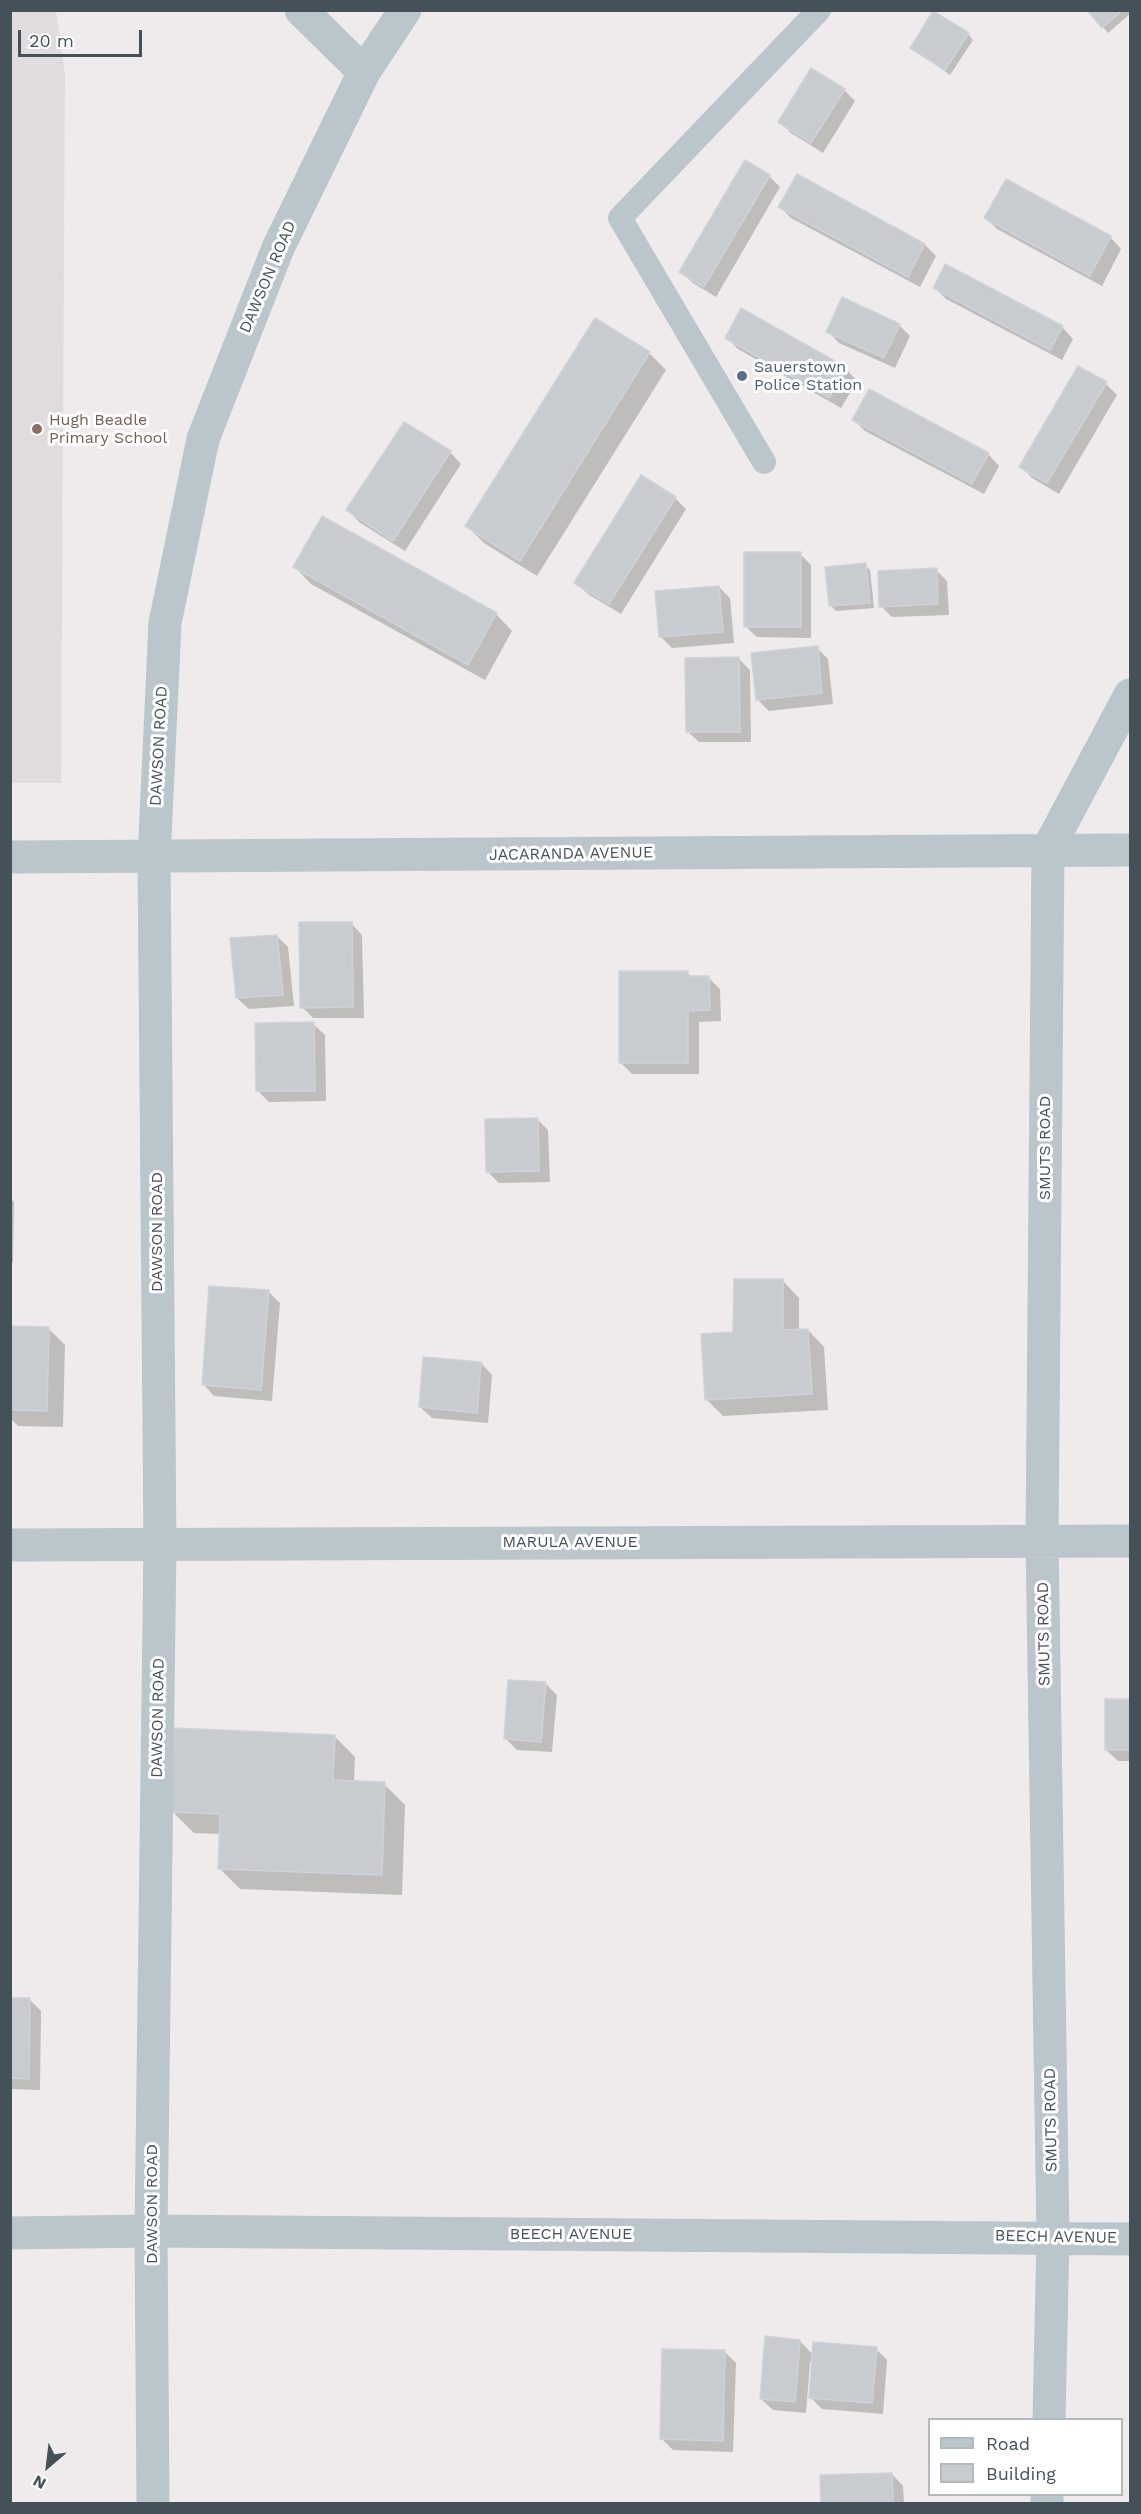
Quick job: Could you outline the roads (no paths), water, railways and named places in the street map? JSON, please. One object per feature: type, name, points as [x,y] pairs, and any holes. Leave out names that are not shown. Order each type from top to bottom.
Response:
[{"type":"street","points":[[301,10],[364,72]]},
{"type":"street","name":"DAWSON ROAD","points":[[153,2504],[151,2231],[160,1544],[154,858],[165,623],[203,439],[278,248],[364,72],[405,10]]},
{"type":"street","points":[[1048,849],[1131,695]]},
{"type":"street","name":"SMUTS ROAD","points":[[1048,849],[1042,1540],[1053,2236],[1049,2418]]},
{"type":"street","name":"JACARANDA AVENUE","points":[[10,857],[154,858],[1131,850]]},
{"type":"street","name":"MARULA AVENUE","points":[[10,1545],[1131,1540]]},
{"type":"street","name":"BEECH AVENUE","points":[[10,2233],[151,2231],[1131,2238]]},
{"type":"lane","points":[[765,462],[620,218],[819,10]]},
{"type":"place","name":"Sauerstown Police Station","points":[[742,376]]},
{"type":"place","name":"Hugh Beadle Primary School","points":[[37,429]]}]
